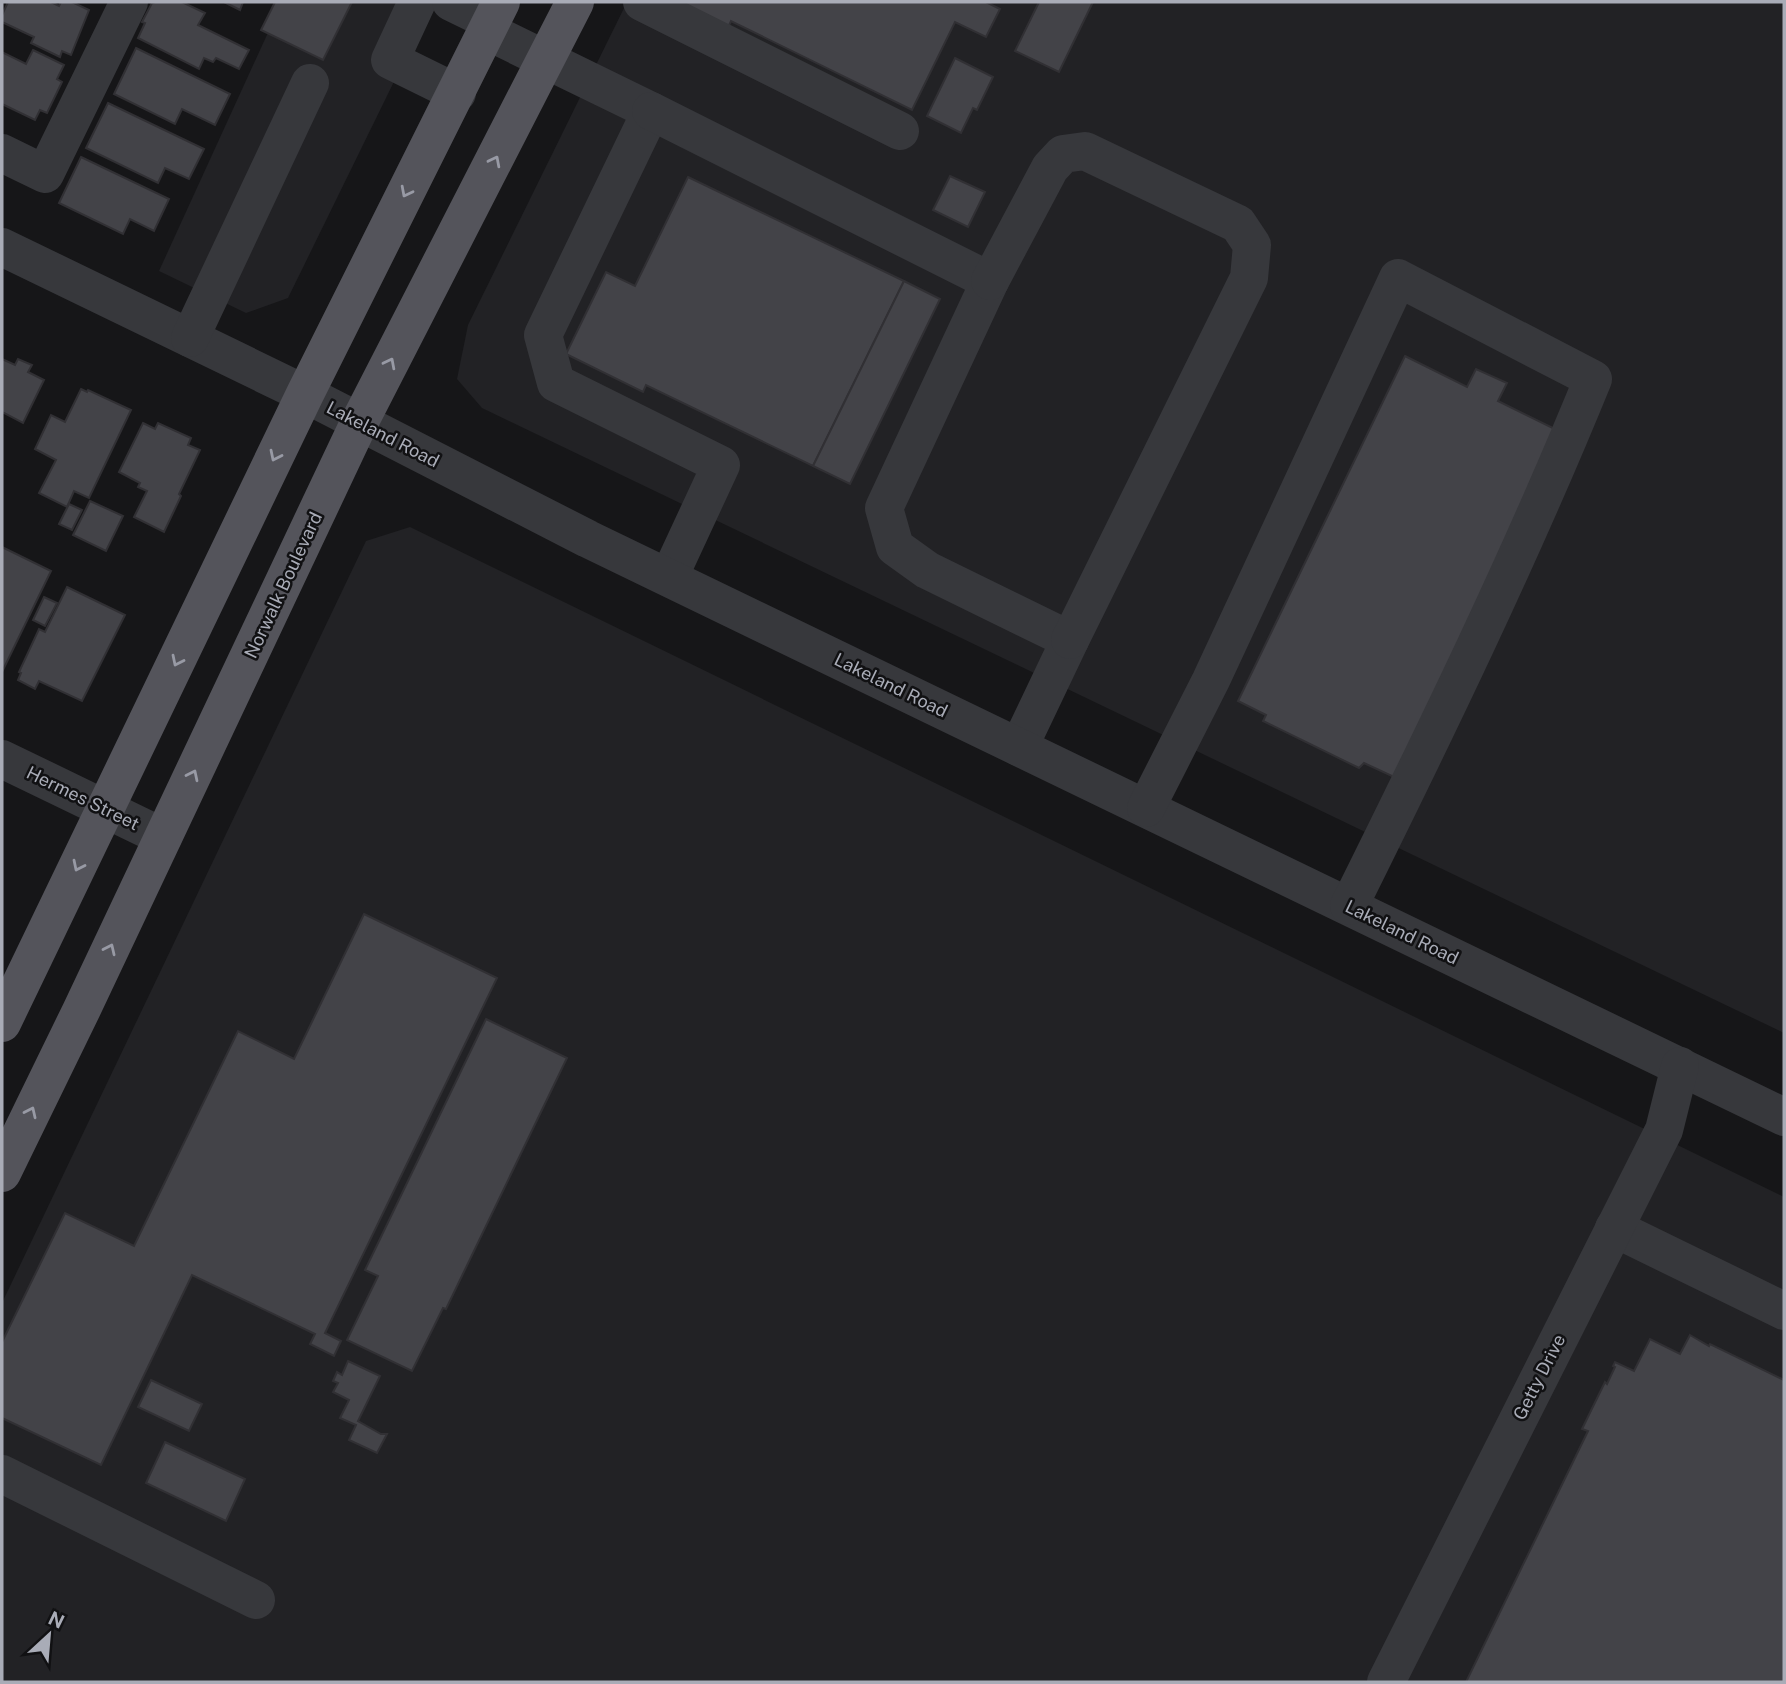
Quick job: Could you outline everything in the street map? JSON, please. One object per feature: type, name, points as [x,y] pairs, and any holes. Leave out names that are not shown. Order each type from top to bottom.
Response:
[{"type":"main road","name":"Norwalk Boulevard","points":[[2,1174],[359,424],[575,2]]},
{"type":"main road","points":[[2,1023],[305,394],[494,18]]},
{"type":"street","points":[[2,153],[45,174],[129,2]]},
{"type":"street","points":[[417,2],[390,60],[457,93]]},
{"type":"street","points":[[451,2],[494,18],[547,59],[990,281]]},
{"type":"street","points":[[642,2],[900,131]]},
{"type":"street","points":[[190,338],[310,83]]},
{"type":"street","points":[[651,111],[543,335],[556,383],[721,465],[669,577]]},
{"type":"street","points":[[1019,747],[1249,278],[1252,245],[1238,223],[1084,151],[1063,154],[1050,167],[990,281],[884,508],[895,547],[927,570],[1070,640]]},
{"type":"street","name":"Lakeland Road","points":[[2,247],[305,394],[359,424],[669,577],[1784,1117]]},
{"type":"street","points":[[1146,808],[1211,680],[1398,278],[1593,379],[1552,479],[1349,906]]},
{"type":"street","name":"Hermes Street","points":[[2,759],[163,837]]},
{"type":"street","name":"Getty Drive","points":[[1386,1682],[1664,1130],[1680,1066]]},
{"type":"street","points":[[1614,1228],[1784,1311]]},
{"type":"street","points":[[2,1474],[256,1600]]},
{"type":"shaded area","points":[[282,2],[433,2],[288,298],[246,313],[159,271]]},
{"type":"shaded area","points":[[627,2],[1784,2],[1784,1033],[482,408],[457,379],[468,325]]},
{"type":"shaded area","points":[[410,527],[1784,1197],[1784,1682],[2,1682],[2,1303],[366,541]]},
{"type":"building","points":[[8,2],[51,2],[59,6],[61,2],[72,2],[89,10],[71,55],[62,51],[60,57],[31,43],[34,37],[2,22]]},
{"type":"building","points":[[155,2],[182,2],[205,13],[198,25],[249,50],[239,69],[216,58],[213,62],[204,58],[199,69],[138,38],[145,23],[142,22]]},
{"type":"building","points":[[224,2],[243,2],[240,10]]},
{"type":"building","points":[[275,2],[352,2],[323,60],[261,30]]},
{"type":"building","points":[[669,2],[986,2],[1000,9],[986,37],[955,22],[912,110],[731,21],[727,30]]},
{"type":"building","points":[[1039,2],[1093,2],[1059,72],[1015,51]]},
{"type":"building","points":[[136,48],[230,94],[215,125],[182,109],[175,124],[114,94]]},
{"type":"building","points":[[33,50],[64,65],[57,79],[62,82],[47,113],[40,110],[35,120],[2,104],[2,52],[26,64]]},
{"type":"building","points":[[955,58],[993,77],[977,110],[973,108],[961,133],[927,116]]},
{"type":"building","points":[[108,103],[204,149],[189,179],[165,168],[158,183],[86,148]]},
{"type":"building","points":[[81,157],[169,199],[154,231],[130,219],[123,234],[59,203]]},
{"type":"building","points":[[950,176],[985,192],[968,227],[933,210]]},
{"type":"building","points":[[688,177],[904,281],[813,466],[646,385],[643,392],[566,354],[606,272],[635,286]]},
{"type":"building","points":[[904,281],[940,299],[850,484],[813,466]]},
{"type":"building","points":[[1405,356],[1467,387],[1476,369],[1507,383],[1498,401],[1561,432],[1394,777],[1364,763],[1359,768],[1263,721],[1266,715],[1238,701]]},
{"type":"building","points":[[2,359],[15,365],[18,359],[32,365],[28,372],[44,380],[23,423],[2,412]]},
{"type":"building","points":[[81,389],[131,410],[89,498],[74,491],[67,507],[39,493],[56,460],[35,449],[51,415],[65,422]]},
{"type":"building","points":[[143,423],[155,429],[158,423],[191,438],[188,445],[200,450],[164,532],[134,517],[147,491],[138,487],[140,483],[119,472]]},
{"type":"building","points":[[90,501],[123,516],[106,551],[73,535]]},
{"type":"building","points":[[69,504],[82,510],[72,530],[59,524]]},
{"type":"building","points":[[2,547],[51,571],[2,672]]},
{"type":"building","points":[[67,587],[125,615],[82,701],[39,681],[35,689],[18,680],[21,673],[19,672],[39,629],[45,632]]},
{"type":"building","points":[[44,597],[57,603],[45,626],[33,620]]},
{"type":"building","points":[[364,914],[497,978],[325,1333],[341,1341],[334,1356],[310,1344],[315,1334],[192,1275],[101,1465],[2,1418],[2,1342],[65,1213],[134,1246],[238,1031],[294,1059]]},
{"type":"building","points":[[486,1019],[567,1058],[446,1309],[443,1308],[412,1371],[347,1340],[378,1276],[365,1270]]},
{"type":"building","points":[[1690,1335],[1784,1380],[1784,1682],[1466,1682],[1588,1431],[1582,1429],[1605,1382],[1607,1384],[1615,1362],[1634,1371],[1650,1339],[1680,1354]]},
{"type":"building","points":[[348,1361],[380,1376],[358,1421],[381,1434],[387,1434],[377,1453],[349,1440],[356,1425],[340,1418],[349,1400],[333,1392],[338,1383],[333,1381],[337,1372],[342,1375]]},
{"type":"building","points":[[151,1380],[202,1404],[189,1431],[138,1407]]},
{"type":"building","points":[[165,1442],[245,1479],[226,1521],[146,1483]]}]
